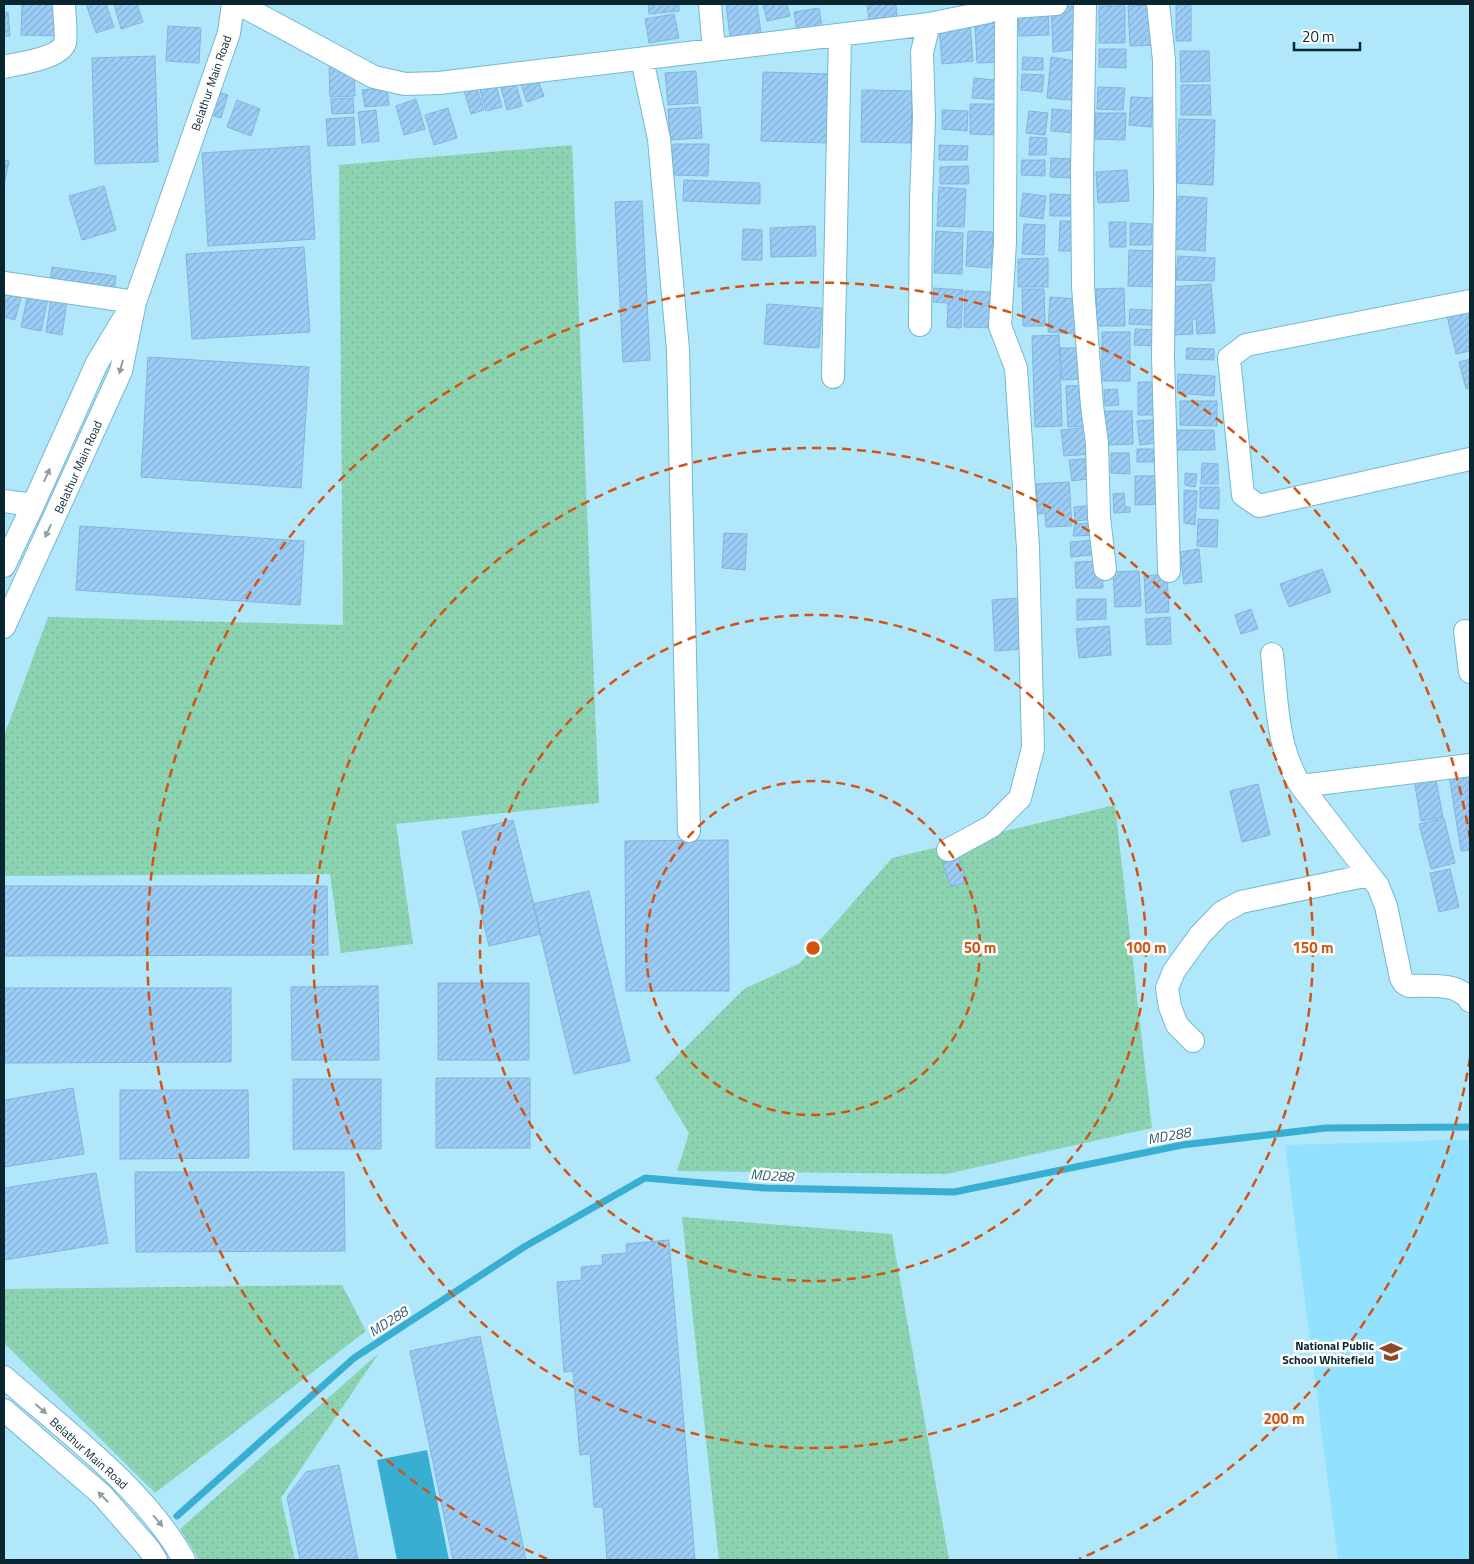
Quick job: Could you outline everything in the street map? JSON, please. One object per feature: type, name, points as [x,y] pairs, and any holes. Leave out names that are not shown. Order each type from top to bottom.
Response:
[{"type":"street","points":[[4,67],[51,56],[58,52],[65,43],[64,4]]},
{"type":"street","name":"Belathur Main Road","points":[[4,627],[121,371],[135,302],[229,32],[233,4]]},
{"type":"street","points":[[238,4],[374,77],[405,84],[439,83],[929,24],[988,12],[1001,6],[1056,4]]},
{"type":"street","points":[[710,4],[714,50]]},
{"type":"street","points":[[1085,4],[1082,171],[1083,286],[1091,397],[1098,443],[1099,517],[1106,569]]},
{"type":"street","points":[[1158,4],[1164,60],[1163,356],[1169,571]]},
{"type":"street","points":[[948,850],[992,826],[1020,798],[1033,748],[1028,548],[1016,368],[1000,326],[1005,242],[1001,6]]},
{"type":"street","points":[[920,325],[924,118],[922,52],[929,24]]},
{"type":"street","points":[[833,377],[840,35]]},
{"type":"street","points":[[642,59],[659,139],[678,350],[689,831]]},
{"type":"street","points":[[4,283],[135,302]]},
{"type":"street","name":"Belathur Main Road","points":[[4,566],[97,363],[135,302]]},
{"type":"street","points":[[1470,302],[1246,345],[1229,358],[1243,494],[1259,506],[1470,459]]},
{"type":"street","points":[[4,501],[33,505]]},
{"type":"street","points":[[1465,631],[1470,672]]},
{"type":"street","points":[[1272,654],[1281,738],[1291,771],[1378,886],[1386,906],[1404,983],[1409,986],[1456,988],[1466,994],[1470,1001]]},
{"type":"street","points":[[1301,786],[1470,765]]},
{"type":"street","points":[[1193,1041],[1177,1025],[1170,1007],[1167,988],[1174,971],[1200,935],[1221,913],[1241,902],[1370,875]]},
{"type":"street","name":"Belathur Main Road","points":[[4,1377],[120,1478],[172,1538],[184,1560]]},
{"type":"street","name":"Belathur Main Road","points":[[4,1410],[102,1496],[147,1548]]},
{"type":"shaded area","name":"National Public School Whitefield","points":[[1470,1140],[1470,1560],[1338,1560],[1285,1145]]},
{"type":"shaded area","points":[[427,1450],[449,1560],[397,1560],[377,1460]]},
{"type":"green space","points":[[572,145],[599,803],[396,824],[413,944],[341,953],[330,874],[4,876],[4,736],[48,617],[343,625],[339,165]]},
{"type":"green space","points":[[1115,805],[1152,1128],[946,1174],[677,1171],[689,1133],[655,1078],[744,989],[800,963],[892,858]]},
{"type":"green space","points":[[682,1217],[892,1234],[949,1560],[719,1560]]},
{"type":"green space","points":[[342,1285],[366,1331],[155,1493],[4,1343],[4,1289]]},
{"type":"green space","points":[[379,1353],[281,1498],[295,1560],[199,1560],[180,1529]]},
{"type":"building","points":[[22,4],[62,4],[61,36],[21,35]]},
{"type":"building","points":[[86,4],[106,4],[114,27],[96,33]]},
{"type":"building","points":[[114,4],[137,4],[143,22],[121,29]]},
{"type":"building","points":[[648,4],[679,4],[679,11],[649,14]]},
{"type":"building","points":[[726,4],[757,4],[761,33],[730,37]]},
{"type":"building","points":[[763,4],[787,4],[790,16],[767,21]]},
{"type":"building","points":[[867,4],[896,4],[897,17],[869,20]]},
{"type":"building","points":[[1176,4],[1191,4],[1191,41],[1176,41]]},
{"type":"building","points":[[1158,5],[1159,45],[1130,46],[1128,6]]},
{"type":"building","points":[[1080,6],[1081,49],[1053,52],[1051,7]]},
{"type":"building","points":[[1099,6],[1125,6],[1125,43],[1099,43]]},
{"type":"building","points":[[819,8],[822,27],[797,31],[794,12]]},
{"type":"building","points":[[1048,11],[1049,35],[1019,36],[1018,12]]},
{"type":"building","points":[[8,12],[10,36],[4,36],[4,13]]},
{"type":"building","points":[[674,14],[679,38],[649,43],[645,19]]},
{"type":"building","points":[[1004,23],[1005,62],[977,63],[975,24]]},
{"type":"building","points":[[970,25],[973,61],[942,64],[939,27]]},
{"type":"building","points":[[168,26],[201,28],[199,63],[166,61]]},
{"type":"building","points":[[1099,49],[1126,49],[1126,68],[1099,67]]},
{"type":"building","points":[[1180,51],[1209,51],[1210,81],[1181,82]]},
{"type":"building","points":[[155,56],[158,162],[95,164],[92,58]]},
{"type":"building","points":[[1023,57],[1043,58],[1043,70],[1022,70]]},
{"type":"building","points":[[1051,57],[1081,62],[1080,101],[1047,98]]},
{"type":"building","points":[[354,67],[355,96],[330,97],[329,68]]},
{"type":"building","points":[[696,71],[698,103],[668,105],[665,73]]},
{"type":"building","points":[[535,72],[544,96],[527,102],[519,78]]},
{"type":"building","points":[[763,72],[830,74],[829,143],[761,141]]},
{"type":"building","points":[[1022,74],[1044,75],[1042,92],[1021,90]]},
{"type":"building","points":[[974,78],[1005,81],[1003,100],[972,98]]},
{"type":"building","points":[[515,80],[522,106],[507,110],[500,84]]},
{"type":"building","points":[[476,85],[484,110],[471,114],[464,90]]},
{"type":"building","points":[[496,85],[502,107],[486,111],[480,90]]},
{"type":"building","points":[[1181,85],[1210,85],[1211,115],[1181,115]]},
{"type":"building","points":[[387,87],[389,105],[365,107],[362,90]]},
{"type":"building","points":[[1098,87],[1125,88],[1123,110],[1097,109]]},
{"type":"building","points":[[862,90],[912,91],[911,143],[861,142]]},
{"type":"building","points":[[215,91],[228,95],[221,118],[208,114]]},
{"type":"building","points":[[1131,97],[1153,98],[1151,127],[1129,125]]},
{"type":"building","points":[[353,98],[354,113],[332,114],[331,99]]},
{"type":"building","points":[[416,99],[425,129],[404,135],[396,106]]},
{"type":"building","points":[[237,100],[260,109],[251,136],[227,127]]},
{"type":"building","points":[[970,104],[1000,104],[1000,135],[970,134]]},
{"type":"building","points":[[700,107],[702,138],[670,140],[668,109]]},
{"type":"building","points":[[448,108],[457,138],[434,145],[425,115]]},
{"type":"building","points":[[1052,109],[1076,111],[1075,133],[1051,131]]},
{"type":"building","points":[[376,110],[379,141],[362,143],[358,112]]},
{"type":"building","points":[[942,110],[968,111],[967,131],[942,129]]},
{"type":"building","points":[[1029,111],[1048,113],[1045,135],[1026,133]]},
{"type":"building","points":[[1095,113],[1126,113],[1125,140],[1095,139]]},
{"type":"building","points":[[354,117],[355,145],[328,146],[326,119]]},
{"type":"building","points":[[1179,119],[1215,120],[1213,185],[1177,183]]},
{"type":"building","points":[[1030,137],[1047,138],[1046,155],[1029,155]]},
{"type":"building","points":[[673,144],[709,144],[708,176],[672,175]]},
{"type":"building","points":[[939,145],[968,146],[967,160],[939,160]]},
{"type":"building","points":[[309,146],[315,239],[208,246],[202,153]]},
{"type":"building","points":[[1051,158],[1074,159],[1074,178],[1050,177]]},
{"type":"building","points":[[4,160],[9,161],[4,184]]},
{"type":"building","points":[[1022,160],[1045,160],[1045,176],[1021,175]]},
{"type":"building","points":[[968,166],[969,184],[940,184],[940,167]]},
{"type":"building","points":[[1127,170],[1129,201],[1098,203],[1096,172]]},
{"type":"building","points":[[684,180],[760,183],[760,204],[683,201]]},
{"type":"building","points":[[104,186],[116,230],[82,240],[69,196]]},
{"type":"building","points":[[939,187],[966,189],[964,227],[937,226]]},
{"type":"building","points":[[1023,193],[1046,196],[1043,219],[1020,216]]},
{"type":"building","points":[[1050,194],[1075,195],[1075,216],[1050,216]]},
{"type":"building","points":[[1178,196],[1207,198],[1205,251],[1175,249]]},
{"type":"building","points":[[642,201],[650,360],[623,362],[615,202]]},
{"type":"building","points":[[1060,221],[1078,221],[1078,251],[1059,251]]},
{"type":"building","points":[[1109,222],[1126,222],[1126,247],[1110,247]]},
{"type":"building","points":[[1130,223],[1152,224],[1151,245],[1130,245]]},
{"type":"building","points":[[1024,224],[1045,225],[1044,255],[1022,254]]},
{"type":"building","points":[[815,226],[816,256],[771,257],[770,228]]},
{"type":"building","points":[[743,229],[762,230],[762,260],[742,260]]},
{"type":"building","points":[[936,231],[963,233],[962,274],[934,273]]},
{"type":"building","points":[[968,231],[993,232],[991,268],[966,266]]},
{"type":"building","points":[[304,247],[310,332],[192,339],[186,254]]},
{"type":"building","points":[[1129,250],[1160,251],[1159,287],[1128,286]]},
{"type":"building","points":[[1178,256],[1215,258],[1214,281],[1176,280]]},
{"type":"building","points":[[1048,258],[1048,287],[1018,287],[1018,259]]},
{"type":"building","points":[[52,267],[116,276],[114,291],[50,282]]},
{"type":"building","points":[[1211,284],[1215,333],[1197,334],[1196,319],[1192,319],[1193,334],[1174,335],[1171,287]]},
{"type":"building","points":[[934,288],[963,290],[961,328],[947,327],[948,303],[933,302]]},
{"type":"building","points":[[1124,288],[1125,326],[1097,326],[1096,289]]},
{"type":"building","points":[[1022,289],[1044,289],[1045,326],[1023,326]]},
{"type":"building","points":[[6,290],[22,294],[15,320],[4,317]]},
{"type":"building","points":[[965,291],[992,292],[991,328],[964,327]]},
{"type":"building","points":[[28,294],[48,298],[41,331],[21,327]]},
{"type":"building","points":[[1050,297],[1077,299],[1075,334],[1048,332]]},
{"type":"building","points":[[51,298],[67,301],[62,335],[46,332]]},
{"type":"building","points":[[767,304],[822,308],[819,348],[764,344]]},
{"type":"building","points":[[1130,309],[1152,310],[1152,325],[1129,324]]},
{"type":"building","points":[[1470,311],[1470,351],[1456,354],[1447,316]]},
{"type":"building","points":[[1135,329],[1158,330],[1157,346],[1134,345]]},
{"type":"building","points":[[1102,332],[1130,332],[1130,381],[1102,381]]},
{"type":"building","points":[[1059,335],[1062,426],[1035,427],[1032,336]]},
{"type":"building","points":[[1060,348],[1084,348],[1086,379],[1062,380]]},
{"type":"building","points":[[1187,348],[1214,349],[1214,360],[1186,359]]},
{"type":"building","points":[[148,357],[309,367],[301,488],[141,477]]},
{"type":"building","points":[[1470,359],[1470,388],[1466,389],[1459,362]]},
{"type":"building","points":[[1178,374],[1215,376],[1214,396],[1177,393]]},
{"type":"building","points":[[1138,382],[1155,382],[1155,415],[1138,415]]},
{"type":"building","points":[[1088,385],[1091,426],[1068,427],[1066,386]]},
{"type":"building","points":[[1117,389],[1119,405],[1105,406],[1104,390]]},
{"type":"building","points":[[1180,401],[1217,401],[1217,426],[1180,425]]},
{"type":"building","points":[[1105,411],[1132,411],[1133,444],[1107,445]]},
{"type":"building","points":[[1153,420],[1156,443],[1140,445],[1137,421]]},
{"type":"building","points":[[1092,427],[1092,454],[1064,456],[1061,430]]},
{"type":"building","points":[[1176,430],[1214,430],[1215,450],[1176,450]]},
{"type":"building","points":[[1137,449],[1161,449],[1161,462],[1137,462]]},
{"type":"building","points":[[1111,453],[1129,453],[1130,474],[1111,473]]},
{"type":"building","points":[[1093,458],[1096,478],[1072,481],[1069,460]]},
{"type":"building","points":[[1202,463],[1218,464],[1218,484],[1201,484]]},
{"type":"building","points":[[1185,473],[1197,474],[1195,487],[1185,485]]},
{"type":"building","points":[[1135,476],[1161,476],[1161,504],[1135,505]]},
{"type":"building","points":[[1069,482],[1072,526],[1046,527],[1045,513],[1038,514],[1036,484]]},
{"type":"building","points":[[1200,487],[1219,487],[1219,509],[1200,508]]},
{"type":"building","points":[[1184,490],[1197,491],[1195,525],[1184,523]]},
{"type":"building","points":[[1124,493],[1125,507],[1130,507],[1130,512],[1114,513],[1113,494]]},
{"type":"building","points":[[1094,505],[1096,519],[1075,521],[1074,507]]},
{"type":"building","points":[[1198,519],[1218,520],[1217,547],[1197,546]]},
{"type":"building","points":[[1098,523],[1098,535],[1073,536],[1075,524]]},
{"type":"building","points":[[80,526],[304,541],[300,605],[76,590]]},
{"type":"building","points":[[724,533],[747,534],[745,570],[722,568]]},
{"type":"building","points":[[1098,540],[1099,554],[1071,557],[1070,542]]},
{"type":"building","points":[[1199,549],[1202,582],[1184,584],[1180,552]]},
{"type":"building","points":[[1102,561],[1103,588],[1076,588],[1075,562]]},
{"type":"building","points":[[1322,569],[1331,592],[1289,607],[1280,584]]},
{"type":"building","points":[[1139,571],[1141,606],[1115,607],[1113,572]]},
{"type":"building","points":[[1167,574],[1169,612],[1146,613],[1144,576]]},
{"type":"building","points":[[1019,598],[1022,649],[995,651],[992,600]]},
{"type":"building","points":[[1077,599],[1106,599],[1106,619],[1077,620]]},
{"type":"building","points":[[1251,609],[1258,629],[1241,634],[1235,615]]},
{"type":"building","points":[[1170,617],[1171,644],[1147,645],[1145,619]]},
{"type":"building","points":[[1109,626],[1111,655],[1079,658],[1076,629]]},
{"type":"building","points":[[1434,770],[1443,817],[1421,821],[1413,774]]},
{"type":"building","points":[[1470,772],[1470,850],[1461,851],[1449,775]]},
{"type":"building","points":[[1258,784],[1270,835],[1242,842],[1230,791]]},
{"type":"building","points":[[1444,818],[1455,863],[1431,869],[1419,824]]},
{"type":"building","points":[[513,820],[541,934],[489,946],[462,832]]},
{"type":"building","points":[[728,840],[729,991],[626,991],[625,841]]},
{"type":"building","points":[[959,858],[967,882],[951,887],[943,864]]},
{"type":"building","points":[[1450,869],[1459,907],[1439,912],[1430,873]]},
{"type":"building","points":[[4,886],[327,886],[328,955],[4,956]]},
{"type":"building","points":[[589,891],[630,1061],[574,1074],[533,904]]},
{"type":"building","points":[[438,983],[529,983],[529,1060],[438,1060]]},
{"type":"building","points":[[378,986],[379,1060],[292,1060],[291,987]]},
{"type":"building","points":[[4,988],[231,988],[231,1062],[4,1063]]},
{"type":"building","points":[[436,1078],[530,1078],[530,1148],[436,1148]]},
{"type":"building","points":[[293,1079],[381,1079],[381,1149],[293,1149]]},
{"type":"building","points":[[73,1088],[84,1154],[4,1167],[4,1100]]},
{"type":"building","points":[[120,1090],[248,1090],[249,1158],[120,1159]]},
{"type":"building","points":[[135,1172],[344,1172],[345,1251],[136,1252]]},
{"type":"building","points":[[96,1173],[108,1243],[4,1260],[4,1188]]},
{"type":"building","points":[[669,1240],[695,1560],[607,1560],[603,1507],[594,1507],[590,1454],[580,1455],[573,1371],[564,1372],[557,1282],[582,1280],[581,1267],[603,1265],[602,1255],[627,1253],[626,1244]]},
{"type":"building","points":[[480,1336],[526,1560],[453,1560],[410,1351]]},
{"type":"building","points":[[339,1465],[358,1560],[300,1560],[287,1497],[306,1472]]},
{"type":"waterway","name":"MD288","points":[[177,1516],[354,1358],[524,1247],[645,1178],[765,1188],[954,1192],[1182,1145],[1326,1128],[1470,1127]]},
{"type":"place","name":"National Public School Whitefield","points":[[1391,1352]]}]
